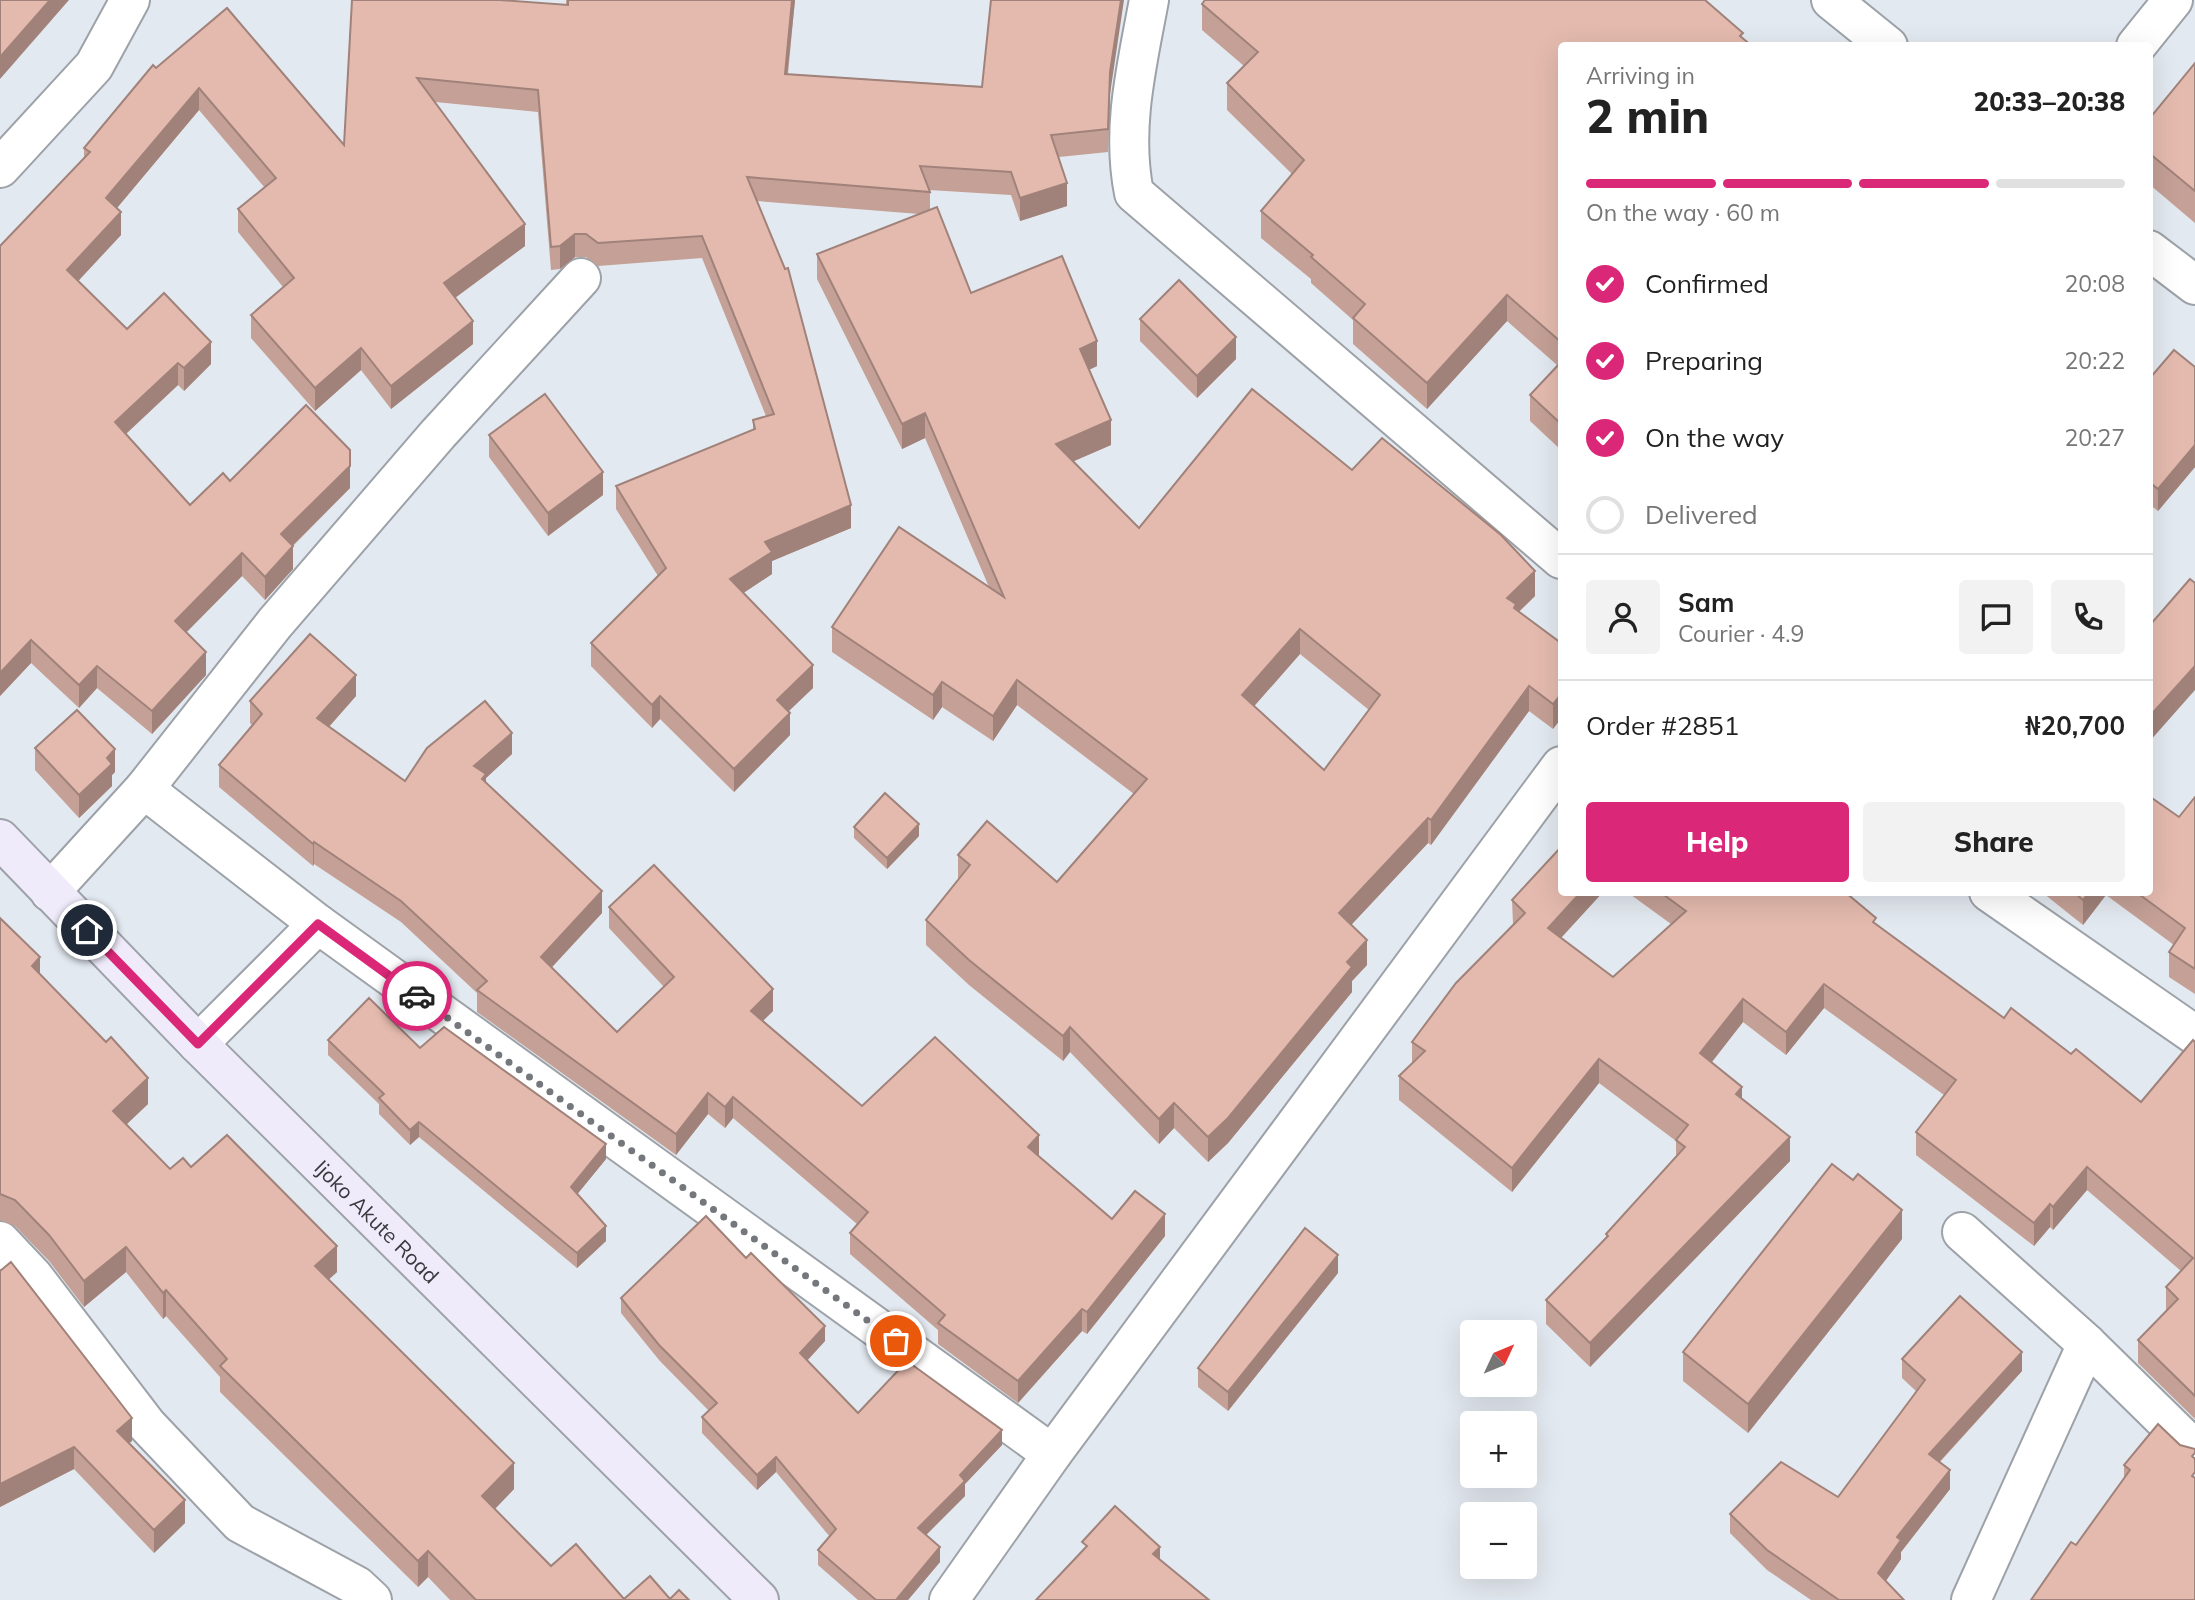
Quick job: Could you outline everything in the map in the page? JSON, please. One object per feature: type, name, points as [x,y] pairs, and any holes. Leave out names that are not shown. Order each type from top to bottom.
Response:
[{"type":"main road","name":"Ijoko Akute Road","points":[[0,839],[198,1044],[759,1600]]},
{"type":"street","points":[[0,168],[94,66],[130,0]]},
{"type":"street","points":[[1149,0],[1130,99],[1127,160],[1134,193],[1558,556]]},
{"type":"street","points":[[1831,0],[1883,42]]},
{"type":"street","points":[[2139,42],[2174,0]]},
{"type":"street","points":[[2153,253],[2195,285]]},
{"type":"street","points":[[50,892],[144,789],[275,623],[438,434],[581,278]]},
{"type":"street","points":[[949,1600],[1052,1454],[1558,770]]},
{"type":"street","points":[[144,789],[318,924],[1052,1454]]},
{"type":"street","points":[[1995,896],[2195,1035]]},
{"type":"street","points":[[198,1044],[318,924]]},
{"type":"street","points":[[1962,1232],[2087,1344],[2195,1450]]},
{"type":"street","points":[[0,1241],[33,1276],[147,1425],[240,1523],[358,1586],[372,1600]]},
{"type":"street","points":[[1971,1600],[2087,1344]]},
{"type":"building","points":[[0,0],[50,0],[0,57]]},
{"type":"building","points":[[352,0],[500,0],[568,5],[568,0],[792,0],[785,74],[982,87],[991,0],[1121,0],[1110,72],[1108,129],[1051,135],[1067,183],[1020,198],[1011,172],[920,166],[930,192],[747,177],[785,269],[788,268],[851,505],[765,542],[772,552],[730,579],[813,665],[777,700],[790,713],[734,769],[660,696],[652,705],[591,643],[666,568],[616,486],[755,429],[753,420],[774,414],[702,236],[598,243],[586,234],[575,234],[560,246],[551,247],[538,90],[417,78],[525,224],[444,283],[473,321],[391,386],[361,348],[315,388],[251,315],[294,278],[238,209],[276,178],[199,88],[106,198],[121,212],[67,270],[127,329],[164,293],[211,342],[184,368],[178,363],[115,422],[190,505],[223,473],[230,481],[306,405],[350,450],[350,466],[281,534],[293,546],[265,577],[242,553],[175,621],[206,652],[152,711],[97,666],[79,685],[31,640],[0,673],[0,246],[90,152],[84,148],[153,65],[156,68],[227,8],[344,145]]},
{"type":"building","points":[[1205,0],[1705,0],[1743,33],[1740,36],[1747,42],[1558,42],[1558,339],[1507,295],[1427,383],[1353,318],[1365,304],[1261,211],[1304,160],[1227,83],[1258,52],[1202,4]]},
{"type":"building","points":[[2195,63],[2195,191],[2153,156],[2153,114]]},
{"type":"building","points":[[937,207],[971,293],[1062,256],[1097,341],[1080,349],[1111,420],[1056,444],[1139,528],[1252,389],[1352,470],[1382,438],[1501,535],[1535,571],[1507,598],[1516,604],[1514,608],[1558,641],[1558,698],[1553,704],[1529,686],[1431,820],[1428,818],[1339,913],[1367,940],[1347,962],[1352,967],[1228,1118],[1208,1137],[1174,1103],[1159,1119],[1070,1027],[1063,1036],[969,960],[926,920],[970,865],[958,855],[987,821],[1057,882],[1147,779],[1017,680],[993,716],[942,682],[933,695],[832,627],[899,527],[1004,597],[925,413],[902,424],[817,254]],"holes":[[[1300,629],[1380,695],[1324,770],[1242,695]]]},
{"type":"building","points":[[1179,280],[1236,337],[1197,376],[1140,319]]},
{"type":"building","points":[[2174,350],[2195,367],[2195,445],[2158,489],[2153,485],[2153,374]]},
{"type":"building","points":[[1558,365],[1558,421],[1530,395]]},
{"type":"building","points":[[545,394],[603,472],[548,513],[489,435]]},
{"type":"building","points":[[2190,579],[2195,583],[2195,666],[2153,713],[2153,621]]},
{"type":"building","points":[[310,634],[356,675],[317,718],[405,781],[427,748],[485,701],[512,733],[474,766],[486,774],[482,779],[602,891],[541,957],[617,1032],[674,977],[609,907],[654,865],[773,989],[751,1011],[862,1106],[935,1037],[1039,1135],[1028,1147],[1112,1219],[1135,1191],[1165,1214],[1087,1312],[1082,1309],[1018,1381],[938,1323],[945,1315],[850,1233],[868,1212],[733,1097],[725,1107],[708,1093],[676,1134],[477,990],[487,981],[401,901],[314,842],[313,844],[219,765],[262,714],[250,701]]},
{"type":"building","points":[[77,710],[115,749],[107,758],[112,764],[79,795],[35,748]]},
{"type":"building","points":[[885,793],[919,824],[887,858],[854,827]]},
{"type":"building","points":[[2195,797],[2195,969],[2169,952],[2185,928],[2141,896],[2153,896],[2153,799],[2179,817]]},
{"type":"building","points":[[1558,850],[1558,896],[1577,896],[1548,928],[1613,977],[1686,911],[1665,896],[1850,896],[1876,918],[1873,922],[2004,1018],[2011,1008],[2071,1054],[2076,1049],[2141,1102],[2193,1040],[2195,1396],[2138,1340],[2178,1299],[2166,1287],[2193,1258],[2087,1167],[2053,1207],[2050,1204],[2034,1223],[1916,1132],[1956,1080],[1824,984],[1786,1032],[1743,999],[1700,1053],[1742,1087],[1736,1094],[1790,1137],[1590,1343],[1546,1300],[1608,1236],[1606,1234],[1685,1147],[1676,1140],[1688,1125],[1599,1059],[1512,1168],[1399,1076],[1425,1051],[1412,1042],[1456,983],[1525,913],[1512,900]]},
{"type":"building","points":[[0,918],[40,957],[32,966],[106,1042],[111,1037],[148,1078],[113,1111],[170,1169],[183,1158],[191,1167],[227,1135],[337,1246],[315,1266],[514,1463],[482,1496],[551,1566],[576,1544],[624,1599],[650,1576],[670,1599],[679,1590],[689,1600],[476,1600],[428,1551],[418,1561],[220,1366],[227,1359],[166,1290],[163,1293],[126,1247],[84,1281],[49,1235],[15,1200],[0,1194]]},
{"type":"building","points":[[369,998],[420,1048],[444,1027],[606,1144],[571,1187],[606,1226],[577,1253],[419,1122],[410,1130],[379,1098],[384,1094],[328,1040]]},
{"type":"building","points":[[1832,1164],[1853,1180],[1858,1174],[1902,1210],[1748,1404],[1683,1352]]},
{"type":"building","points":[[706,1216],[746,1258],[751,1253],[825,1326],[800,1353],[858,1413],[907,1361],[1002,1430],[960,1475],[965,1481],[918,1528],[940,1547],[896,1600],[876,1600],[818,1550],[836,1529],[776,1457],[757,1475],[702,1417],[717,1403],[659,1345],[621,1298]]},
{"type":"building","points":[[1305,1228],[1338,1255],[1228,1392],[1198,1368]]},
{"type":"building","points":[[11,1262],[132,1418],[117,1431],[185,1500],[154,1530],[74,1447],[0,1484],[0,1271]]},
{"type":"building","points":[[1960,1296],[2022,1352],[1929,1454],[1950,1470],[1897,1537],[1901,1540],[1878,1573],[1904,1600],[1839,1600],[1767,1550],[1730,1514],[1781,1462],[1838,1497],[1925,1380],[1902,1359]]},
{"type":"building","points":[[2158,1424],[2180,1445],[2195,1449],[2192,1456],[2195,1459],[2195,1472],[2192,1476],[2195,1478],[2195,1600],[2031,1600],[2071,1542],[2076,1545],[2130,1470],[2124,1465]]},
{"type":"building","points":[[1115,1506],[1160,1547],[1153,1554],[1209,1600],[1036,1600],[1087,1546],[1082,1542]]},
{"type":"way so far","points":[[417,996],[896,1341]]},
{"type":"route","points":[[87,930],[198,1044],[318,924],[417,996]]}]
